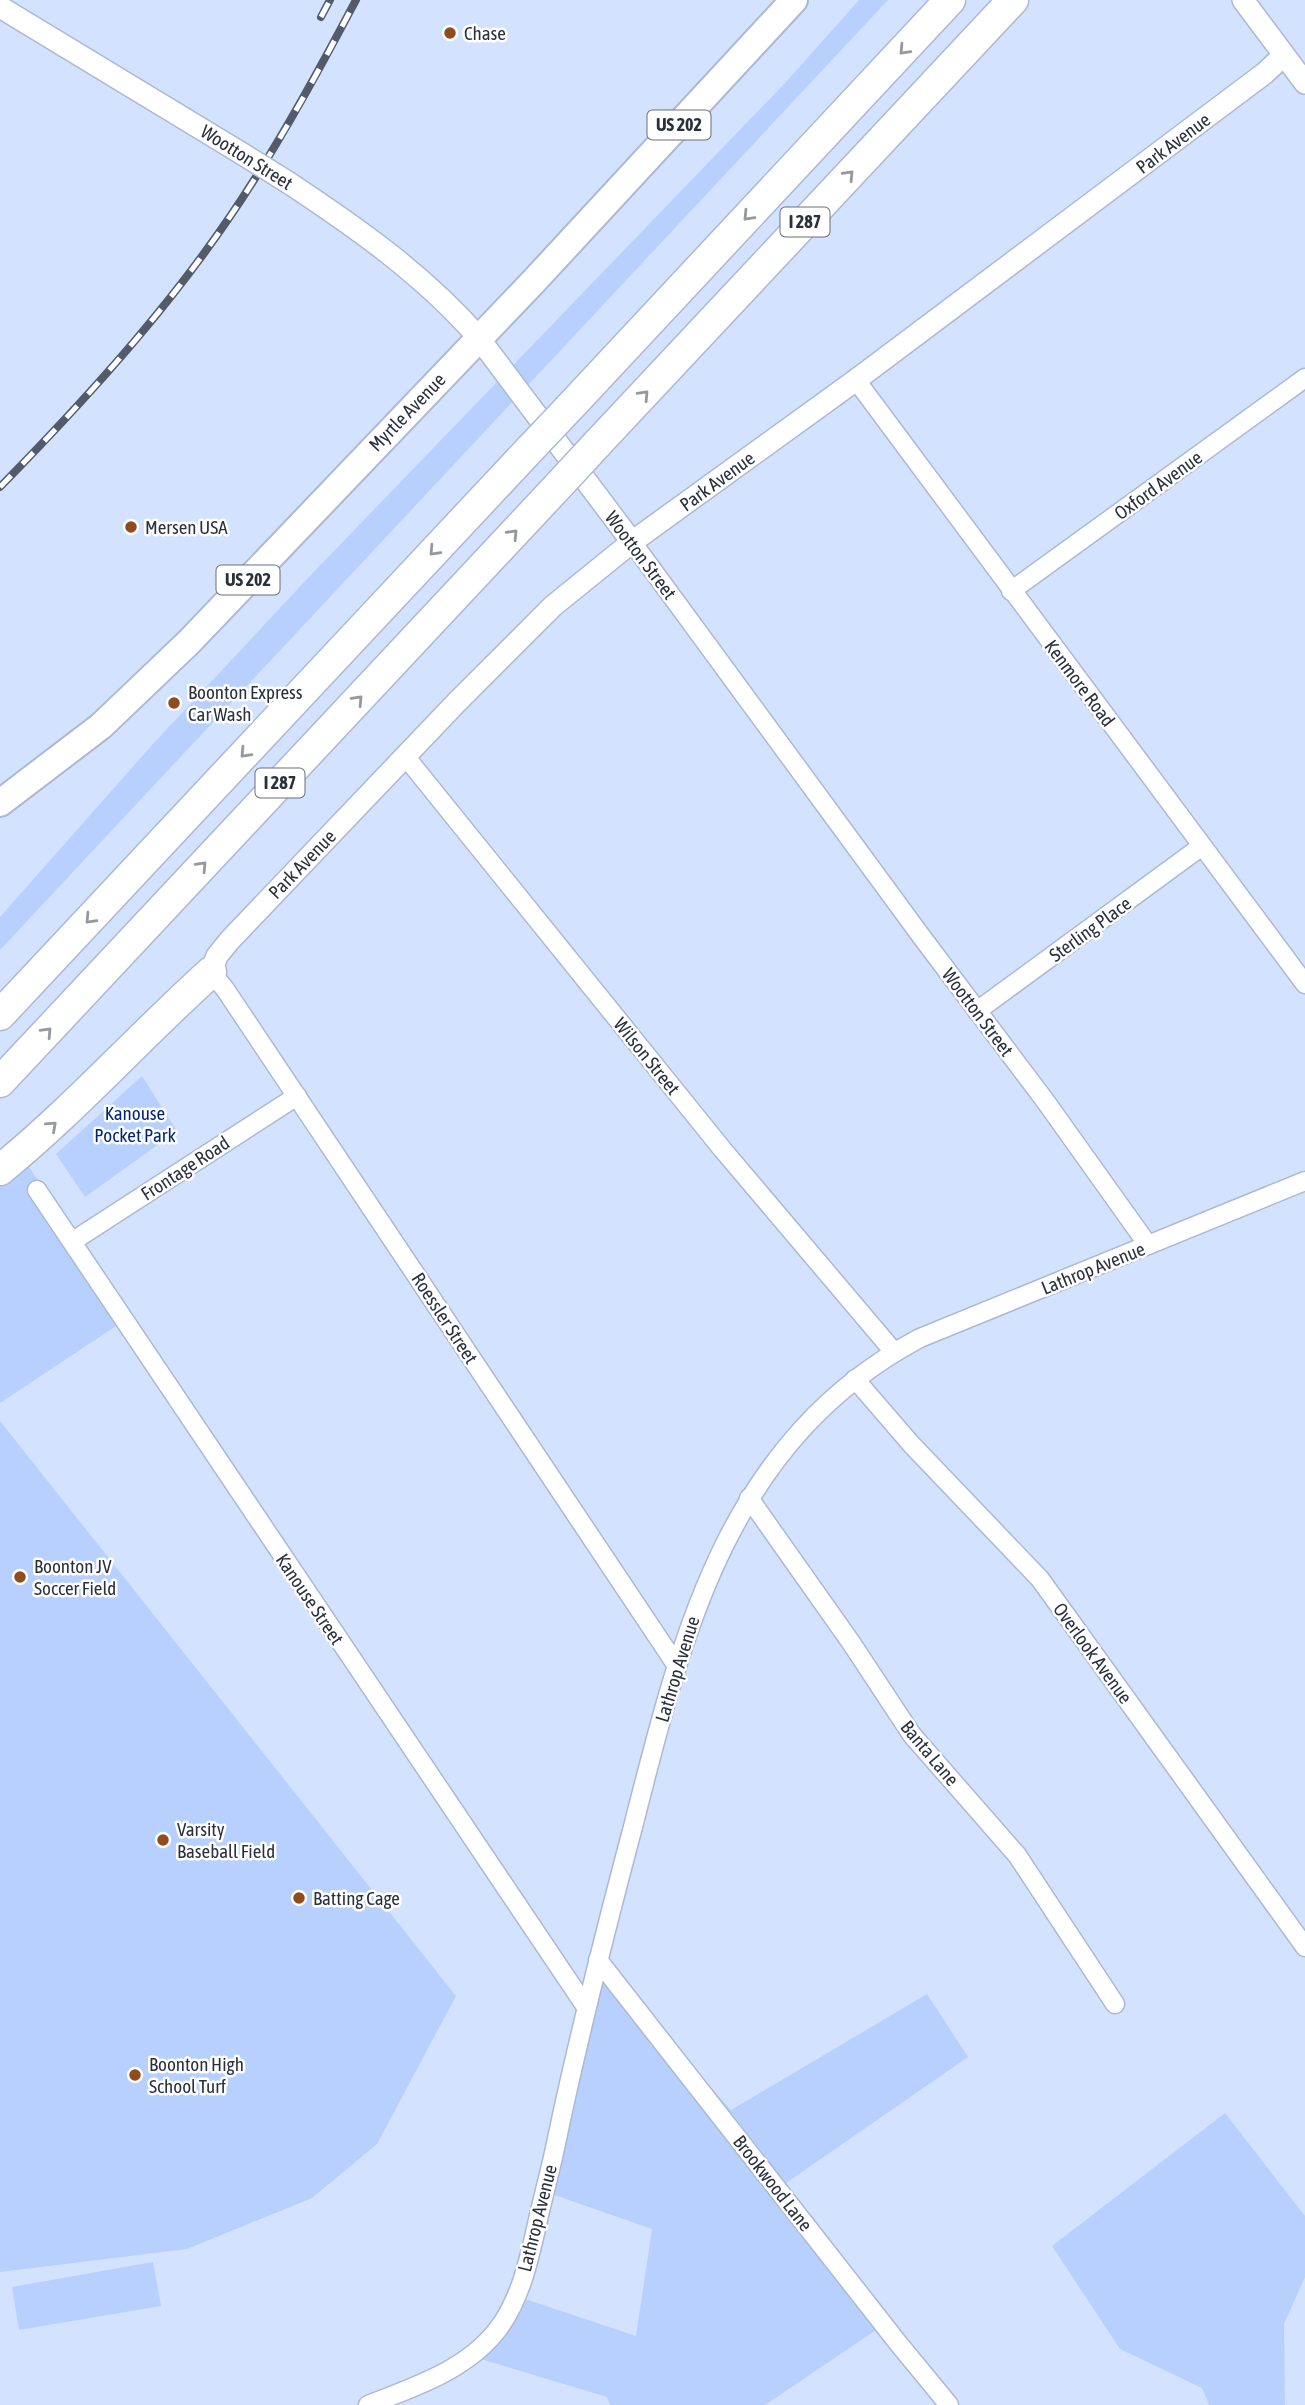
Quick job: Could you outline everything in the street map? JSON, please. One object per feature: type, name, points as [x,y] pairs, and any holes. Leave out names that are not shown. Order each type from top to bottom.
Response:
[{"type":"highway","name":"I 287","points":[[0,1015],[950,0]]},
{"type":"highway","name":"I 287","points":[[0,1082],[1013,0]]},
{"type":"highway","points":[[0,1170],[62,1117],[211,972]]},
{"type":"main road","name":"Myrtle Avenue","points":[[0,803],[101,726],[189,642],[599,212],[794,0]]},
{"type":"street","points":[[1242,0],[1305,83]]},
{"type":"street","name":"Wootton Street","points":[[0,7],[289,183],[408,267],[452,306],[632,542],[1046,1102],[1148,1245]]},
{"type":"street","name":"Park Avenue","points":[[211,972],[217,956],[230,940],[405,756],[553,606],[632,542],[856,380],[1265,74],[1284,55]]},
{"type":"street","name":"Oxford Avenue","points":[[1012,591],[1305,378]]},
{"type":"street","name":"Kenmore Road","points":[[856,380],[1305,984]]},
{"type":"street","name":"Wilson Street","points":[[405,756],[723,1150],[894,1352]]},
{"type":"street","name":"Sterling Place","points":[[978,1011],[1202,846]]},
{"type":"street","name":"Roessler Street","points":[[211,972],[297,1096],[677,1667]]},
{"type":"street","name":"Frontage Road","points":[[73,1241],[297,1096]]},
{"type":"street","name":"Lathrop Avenue","points":[[368,2405],[422,2385],[446,2372],[478,2349],[497,2330],[511,2307],[532,2247],[586,2007],[651,1755],[677,1667],[699,1601],[727,1536],[749,1498],[787,1447],[823,1408],[855,1380],[894,1352],[920,1338],[1305,1181]]},
{"type":"street","name":"Kanouse Street","points":[[37,1190],[586,2007]]},
{"type":"street","name":"Overlook Avenue","points":[[855,1380],[911,1444],[1040,1579],[1305,1947]]},
{"type":"street","name":"Banta Lane","points":[[749,1498],[852,1644],[912,1735],[1017,1855],[1115,2004]]},
{"type":"street","name":"Brookwood Lane","points":[[598,1961],[949,2405]]},
{"type":"green space","points":[[859,0],[888,0],[0,950],[0,917],[152,745],[308,578],[786,82]]},
{"type":"green space","name":"Kanouse Pocket Park","points":[[142,1076],[177,1131],[85,1197],[56,1154]]},
{"type":"green space","points":[[24,1160],[131,1316],[0,1403],[0,1181]]},
{"type":"green space","points":[[0,1421],[456,1996],[377,2144],[312,2198],[187,2249],[0,2272]]},
{"type":"green space","points":[[600,1963],[731,2110],[927,1994],[968,2057],[786,2183],[888,2322],[765,2405],[610,2405],[607,2397],[471,2356],[516,2296],[636,2336],[652,2229],[546,2192]]},
{"type":"green space","points":[[1225,2113],[1305,2216],[1305,2277],[1284,2324],[1285,2405],[1209,2405],[1202,2388],[1120,2349],[1052,2246]]},
{"type":"green space","points":[[153,2262],[161,2306],[19,2330],[12,2287]]},
{"type":"railway","points":[[321,17],[330,0]]},
{"type":"railway","points":[[0,487],[103,378],[167,302],[227,222],[307,91],[356,0]]},
{"type":"place","name":"Chase","points":[[450,33]]},
{"type":"place","name":"Mersen USA","points":[[131,527]]},
{"type":"place","name":"Boonton Express Car Wash","points":[[174,703]]},
{"type":"place","name":"Boonton JV Soccer Field","points":[[20,1577]]},
{"type":"place","name":"Varsity Baseball Field","points":[[163,1840]]},
{"type":"place","name":"Batting Cage","points":[[299,1898]]},
{"type":"place","name":"Boonton High School Turf","points":[[135,2075]]}]
